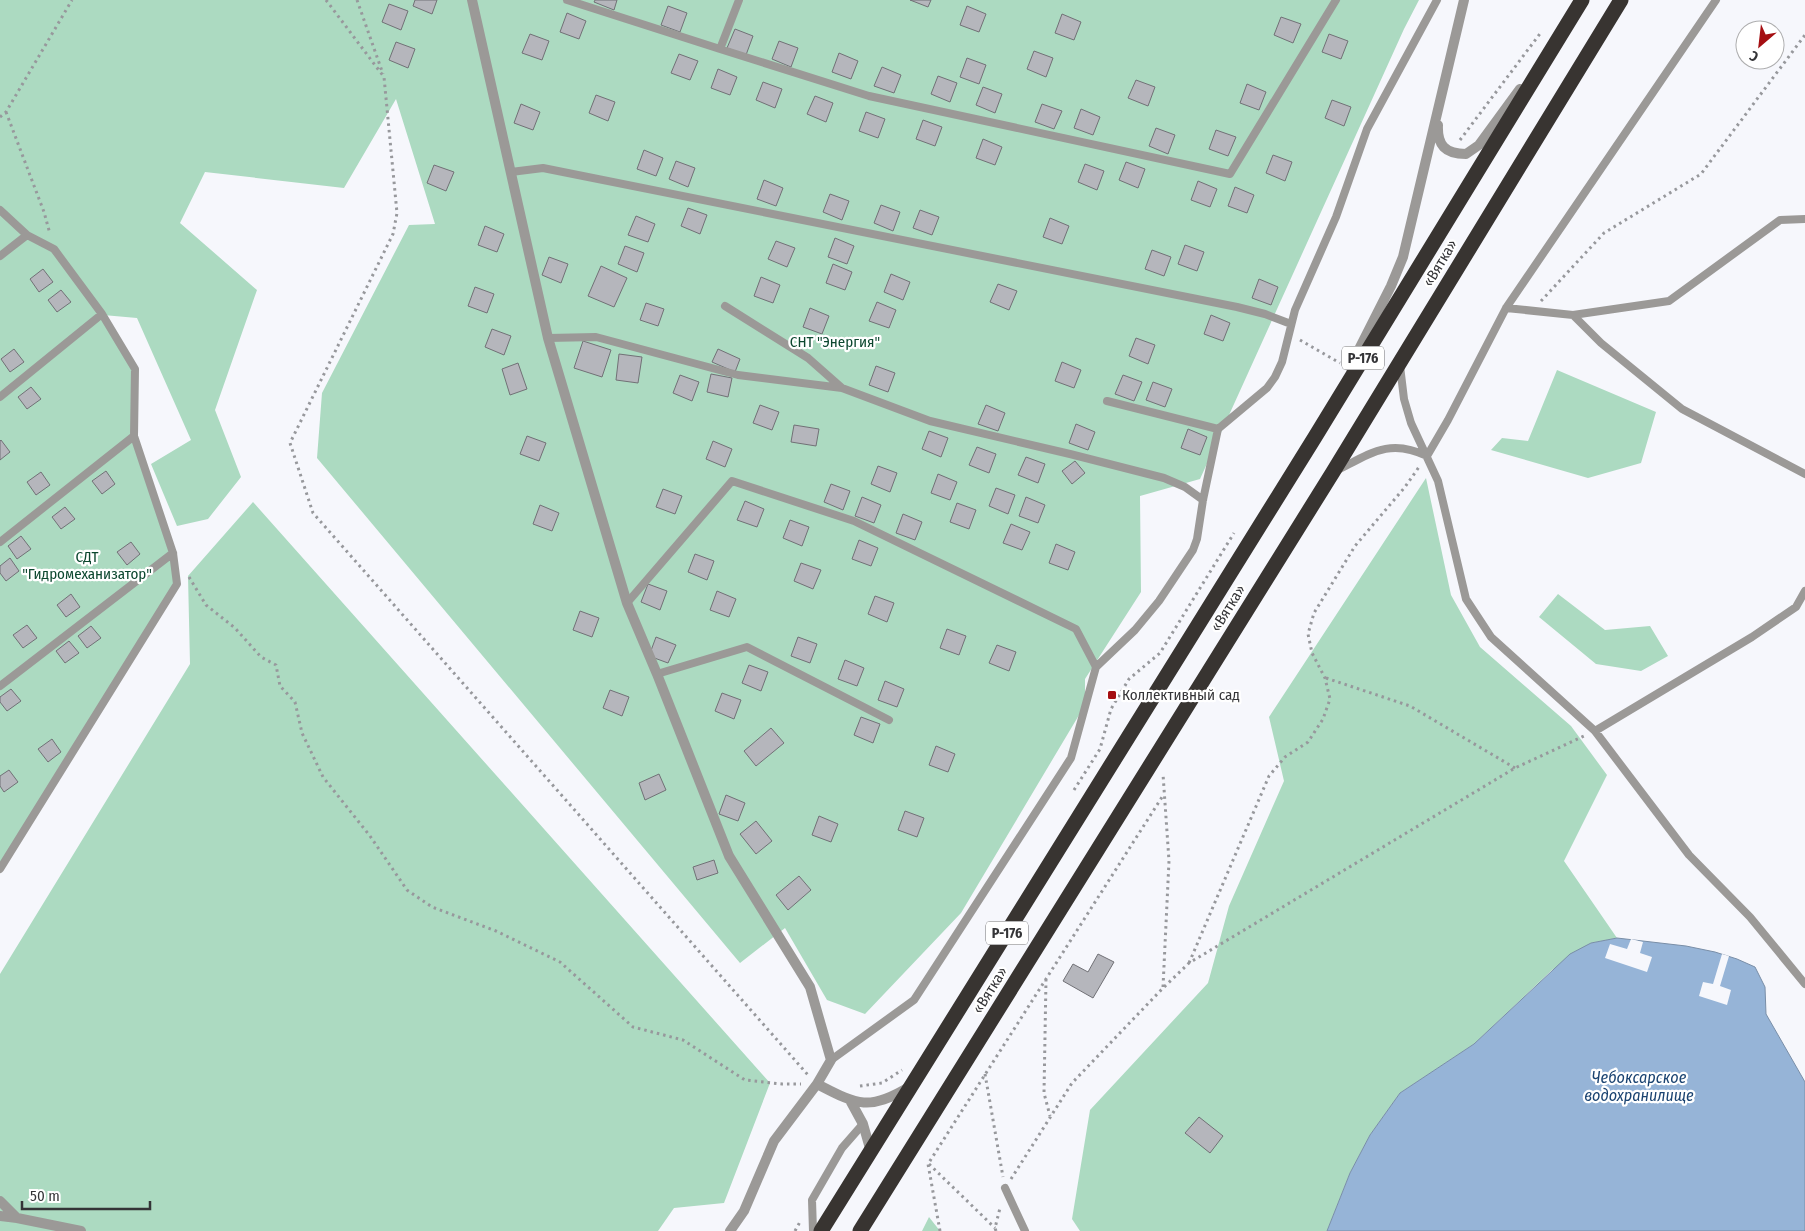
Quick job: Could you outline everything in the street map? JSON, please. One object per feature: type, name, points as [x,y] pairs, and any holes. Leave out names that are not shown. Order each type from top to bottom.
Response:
[{"type":"highway","name":"«Вятка»","points":[[821,1231],[1315,437],[1582,0]]},
{"type":"highway","name":"«Вятка»","points":[[860,1231],[1333,472],[1621,0]]},
{"type":"street","points":[[472,0],[548,338],[626,603],[729,856],[810,987],[831,1060],[817,1084],[774,1141],[744,1211],[730,1231]]},
{"type":"street","points":[[1315,437],[1391,286],[1403,257],[1464,0]]},
{"type":"street","points":[[1438,111],[1438,136],[1440,143],[1446,149],[1459,154],[1466,154],[1472,151],[1479,145],[1566,25]]},
{"type":"street","points":[[817,1084],[851,1102],[872,1103],[893,1097],[913,1084]]},
{"type":"street","points":[[851,1102],[863,1124],[871,1153]]},
{"type":"street","points":[[0,1201],[17,1218]]},
{"type":"street","points":[[0,1216],[81,1231]]},
{"type":"lane","points":[[567,0],[868,96],[1230,174],[1336,0]]},
{"type":"lane","points":[[720,49],[738,0]]},
{"type":"lane","points":[[831,1060],[914,1000],[1071,758],[1096,667],[1135,630],[1159,601],[1193,550],[1218,429],[1267,388],[1275,377],[1282,362],[1295,310],[1336,217],[1367,129],[1437,0]]},
{"type":"lane","points":[[1427,456],[1448,420],[1506,308],[1716,0]]},
{"type":"lane","points":[[511,172],[543,168],[1238,307],[1265,314],[1291,324]]},
{"type":"lane","points":[[0,210],[27,234],[54,249],[102,314],[135,369],[134,436],[173,553],[177,584],[0,869]]},
{"type":"lane","points":[[1506,308],[1572,315],[1669,301],[1780,220],[1805,219]]},
{"type":"lane","points":[[0,256],[27,234]]},
{"type":"lane","points":[[725,306],[808,358],[842,388]]},
{"type":"lane","points":[[0,397],[102,314]]},
{"type":"lane","points":[[1572,315],[1601,344],[1682,409],[1805,474]]},
{"type":"lane","points":[[548,338],[596,337],[738,375],[842,388],[930,421],[1164,478],[1186,488],[1203,500]]},
{"type":"lane","points":[[1399,364],[1406,407],[1411,423],[1438,481],[1466,599],[1491,637],[1595,731],[1689,855],[1750,917],[1805,984]]},
{"type":"lane","points":[[1107,401],[1218,429]]},
{"type":"lane","points":[[0,542],[134,436]]},
{"type":"lane","points":[[1333,472],[1374,451],[1390,447],[1404,447],[1427,456]]},
{"type":"lane","points":[[626,603],[732,481],[854,521],[1076,629],[1096,667]]},
{"type":"lane","points":[[0,686],[173,553]]},
{"type":"lane","points":[[1595,731],[1752,637],[1796,607],[1805,591]]},
{"type":"lane","points":[[656,674],[747,647],[889,720]]},
{"type":"lane","points":[[813,1231],[812,1200],[842,1148],[863,1124]]},
{"type":"lane","points":[[1005,1188],[1025,1231]]},
{"type":"path","points":[[0,117],[6,112],[72,0]]},
{"type":"path","points":[[326,0],[384,78]]},
{"type":"path","points":[[357,0],[384,78],[397,213],[393,234],[290,443],[312,513],[817,1084]]},
{"type":"path","points":[[1456,145],[1544,29]]},
{"type":"path","points":[[1532,311],[1604,233],[1701,174],[1805,35]]},
{"type":"path","points":[[6,112],[44,212],[54,249]]},
{"type":"path","points":[[1289,334],[1340,363]]},
{"type":"path","points":[[1335,372],[1345,355]]},
{"type":"path","points":[[1190,963],[1269,776],[1284,757],[1308,742],[1323,719],[1330,699],[1325,678],[1312,653],[1308,634],[1314,613],[1355,546],[1405,487],[1427,456]]},
{"type":"path","points":[[1074,791],[1100,749],[1111,709],[1129,679],[1160,653],[1237,529]]},
{"type":"path","points":[[187,575],[206,604],[235,628],[261,657],[276,665],[280,686],[295,702],[302,732],[324,777],[370,836],[407,890],[432,907],[496,931],[560,962],[633,1027],[684,1040],[745,1080],[782,1084],[817,1084]]},
{"type":"path","points":[[1325,678],[1410,706],[1515,768]]},
{"type":"path","points":[[996,1230],[1005,1188],[1072,1083],[1163,988],[1190,963],[1515,768],[1595,731]]},
{"type":"path","points":[[1161,749],[1169,861],[1163,988]]},
{"type":"path","points":[[940,1231],[928,1164],[1164,794]]},
{"type":"path","points":[[1046,977],[1044,1093],[1050,1117]]},
{"type":"path","points":[[860,1086],[882,1084],[904,1068]]},
{"type":"path","points":[[985,1074],[1005,1188]]},
{"type":"path","points":[[928,1164],[996,1230]]},
{"type":"green space","name":"СНТ \"Энергия\"","points":[[0,0],[1419,0],[1404,29],[1200,479],[1140,496],[1141,592],[1085,679],[1085,705],[961,913],[865,1014],[827,1000],[785,928],[740,963],[317,458],[322,393],[409,225],[435,224],[396,99],[344,188],[205,172],[180,223],[257,290],[215,410],[241,477],[208,519],[177,526],[151,464],[191,440],[137,318],[103,315],[135,369],[134,436],[173,553],[177,584],[0,869]]},
{"type":"green space","points":[[1557,370],[1656,412],[1641,463],[1588,478],[1491,450],[1502,438],[1528,441]]},
{"type":"green space","points":[[1426,478],[1451,595],[1480,647],[1571,726],[1607,775],[1564,861],[1617,938],[1591,943],[1552,970],[1474,1044],[1400,1093],[1370,1135],[1350,1173],[1327,1231],[1080,1231],[1072,1219],[1090,1110],[1208,983],[1229,906],[1284,781],[1269,717]]},
{"type":"green space","points":[[253,502],[770,1083],[724,1203],[674,1208],[658,1231],[0,1231],[0,974],[190,664],[188,576]]},
{"type":"green space","points":[[1558,594],[1605,630],[1650,626],[1668,656],[1641,671],[1596,664],[1539,617]]},
{"type":"green space","points":[[929,1217],[940,1231],[922,1231]]},
{"type":"water","name":"Чебоксарское водохранилище","points":[[1617,938],[1686,946],[1715,952],[1755,967],[1765,987],[1766,1014],[1805,1082],[1805,1231],[1327,1231],[1350,1173],[1370,1135],[1400,1093],[1474,1044],[1570,954],[1591,943]]},
{"type":"pier","points":[[1631,939],[1643,942],[1640,953],[1652,957],[1647,972],[1605,958],[1610,944],[1627,949]]},
{"type":"pier","points":[[1722,954],[1729,956],[1720,986],[1731,990],[1727,1005],[1699,996],[1703,982],[1713,984]]},
{"type":"building","points":[[415,0],[437,0],[432,14],[413,6]]},
{"type":"building","points":[[595,0],[617,0],[614,10],[594,2]]},
{"type":"building","points":[[910,0],[931,0],[928,7]]},
{"type":"building","points":[[389,4],[408,11],[401,30],[382,22]]},
{"type":"building","points":[[668,6],[687,13],[680,32],[661,25]]},
{"type":"building","points":[[967,6],[986,14],[979,32],[960,25]]},
{"type":"building","points":[[567,13],[586,21],[579,39],[560,32]]},
{"type":"building","points":[[1062,14],[1081,22],[1074,40],[1055,33]]},
{"type":"building","points":[[1281,17],[1301,24],[1293,43],[1274,35]]},
{"type":"building","points":[[735,29],[753,36],[746,55],[727,48]]},
{"type":"building","points":[[530,34],[549,41],[542,60],[522,53]]},
{"type":"building","points":[[1329,34],[1348,41],[1341,59],[1322,52]]},
{"type":"building","points":[[779,41],[798,48],[791,67],[772,59]]},
{"type":"building","points":[[396,42],[415,49],[408,68],[389,60]]},
{"type":"building","points":[[1034,51],[1053,58],[1046,77],[1027,69]]},
{"type":"building","points":[[839,53],[858,61],[851,79],[832,72]]},
{"type":"building","points":[[679,54],[698,61],[690,80],[671,73]]},
{"type":"building","points":[[967,58],[986,65],[979,84],[960,77]]},
{"type":"building","points":[[882,67],[901,75],[894,93],[874,86]]},
{"type":"building","points":[[718,69],[737,77],[730,95],[711,88]]},
{"type":"building","points":[[938,76],[957,83],[950,102],[931,94]]},
{"type":"building","points":[[1136,80],[1155,87],[1148,106],[1128,98]]},
{"type":"building","points":[[763,82],[782,89],[775,108],[756,100]]},
{"type":"building","points":[[1247,84],[1266,92],[1259,110],[1240,103]]},
{"type":"building","points":[[983,87],[1002,94],[995,113],[976,105]]},
{"type":"building","points":[[596,95],[615,102],[608,121],[589,113]]},
{"type":"building","points":[[815,96],[833,103],[826,122],[807,114]]},
{"type":"building","points":[[1332,100],[1351,107],[1344,126],[1325,118]]},
{"type":"building","points":[[521,104],[540,112],[533,130],[514,123]]},
{"type":"building","points":[[1042,104],[1062,111],[1054,129],[1035,122]]},
{"type":"building","points":[[1081,109],[1100,117],[1093,135],[1074,128]]},
{"type":"building","points":[[866,112],[885,119],[878,138],[859,131]]},
{"type":"building","points":[[923,120],[942,127],[935,146],[916,139]]},
{"type":"building","points":[[1156,128],[1175,135],[1168,154],[1149,146]]},
{"type":"building","points":[[1216,130],[1236,137],[1228,156],[1209,149]]},
{"type":"building","points":[[983,139],[1002,147],[995,165],[976,158]]},
{"type":"building","points":[[644,150],[663,158],[656,176],[637,169]]},
{"type":"building","points":[[1273,155],[1292,162],[1285,181],[1266,173]]},
{"type":"building","points":[[676,161],[695,168],[688,187],[669,179]]},
{"type":"building","points":[[1126,162],[1145,169],[1138,188],[1119,180]]},
{"type":"building","points":[[1085,164],[1104,171],[1097,190],[1078,182]]},
{"type":"building","points":[[434,165],[454,172],[446,191],[427,183]]},
{"type":"building","points":[[764,180],[783,188],[776,206],[757,199]]},
{"type":"building","points":[[1198,181],[1217,189],[1210,207],[1191,200]]},
{"type":"building","points":[[1235,187],[1254,195],[1247,213],[1228,206]]},
{"type":"building","points":[[830,194],[849,201],[842,220],[823,212]]},
{"type":"building","points":[[881,205],[900,212],[893,231],[874,223]]},
{"type":"building","points":[[688,208],[707,215],[700,234],[681,226]]},
{"type":"building","points":[[920,210],[939,217],[932,235],[913,228]]},
{"type":"building","points":[[636,216],[655,224],[648,242],[628,235]]},
{"type":"building","points":[[1050,218],[1069,226],[1062,244],[1043,237]]},
{"type":"building","points":[[485,226],[504,234],[497,252],[478,245]]},
{"type":"building","points":[[835,238],[854,246],[847,264],[828,257]]},
{"type":"building","points":[[776,241],[795,248],[787,267],[768,259]]},
{"type":"building","points":[[1185,245],[1204,252],[1197,271],[1178,264]]},
{"type":"building","points":[[625,246],[644,253],[637,272],[618,264]]},
{"type":"building","points":[[1152,250],[1171,257],[1164,276],[1145,269]]},
{"type":"building","points":[[549,257],[568,264],[561,283],[542,275]]},
{"type":"building","points":[[833,264],[852,272],[845,290],[826,283]]},
{"type":"building","points":[[601,266],[627,278],[614,307],[588,296]]},
{"type":"building","points":[[43,269],[53,282],[39,292],[30,279]]},
{"type":"building","points":[[891,274],[910,282],[903,300],[884,292]]},
{"type":"building","points":[[761,277],[780,285],[773,303],[754,296]]},
{"type":"building","points":[[1259,279],[1278,287],[1271,305],[1252,298]]},
{"type":"building","points":[[998,284],[1017,291],[1009,310],[990,302]]},
{"type":"building","points":[[475,287],[494,294],[487,313],[468,306]]},
{"type":"building","points":[[61,290],[71,302],[57,312],[48,300]]},
{"type":"building","points":[[877,302],[896,310],[889,328],[869,321]]},
{"type":"building","points":[[646,303],[664,309],[658,326],[640,320]]},
{"type":"building","points":[[810,308],[829,316],[822,334],[803,327]]},
{"type":"building","points":[[1211,315],[1230,323],[1223,341],[1204,334]]},
{"type":"building","points":[[492,329],[511,336],[504,355],[485,347]]},
{"type":"building","points":[[1136,338],[1155,345],[1148,364],[1129,356]]},
{"type":"building","points":[[583,341],[611,350],[602,377],[574,368]]},
{"type":"building","points":[[14,349],[24,362],[10,372],[1,359]]},
{"type":"building","points":[[718,349],[740,359],[735,372],[712,362]]},
{"type":"building","points":[[619,354],[642,357],[638,383],[616,380]]},
{"type":"building","points":[[1062,362],[1081,370],[1074,388],[1055,381]]},
{"type":"building","points":[[518,363],[527,389],[510,395],[502,369]]},
{"type":"building","points":[[876,366],[895,373],[888,392],[869,385]]},
{"type":"building","points":[[711,374],[732,378],[728,397],[707,392]]},
{"type":"building","points":[[680,375],[699,382],[692,401],[673,393]]},
{"type":"building","points":[[1123,375],[1142,382],[1134,401],[1115,394]]},
{"type":"building","points":[[1153,382],[1172,389],[1165,407],[1146,400]]},
{"type":"building","points":[[31,387],[41,399],[27,409],[18,397]]},
{"type":"building","points":[[760,405],[779,412],[772,430],[753,423]]},
{"type":"building","points":[[986,405],[1005,413],[998,431],[978,424]]},
{"type":"building","points":[[1076,424],[1095,432],[1088,450],[1069,443]]},
{"type":"building","points":[[794,425],[819,429],[816,446],[791,442]]},
{"type":"building","points":[[1188,429],[1207,437],[1200,455],[1181,448]]},
{"type":"building","points":[[929,431],[948,438],[941,457],[922,449]]},
{"type":"building","points":[[527,436],[546,443],[539,461],[520,454]]},
{"type":"building","points":[[0,441],[10,452],[0,460]]},
{"type":"building","points":[[713,441],[732,449],[725,467],[706,459]]},
{"type":"building","points":[[977,447],[996,454],[989,473],[969,465]]},
{"type":"building","points":[[1026,457],[1045,464],[1038,483],[1018,475]]},
{"type":"building","points":[[1075,461],[1085,473],[1072,484],[1062,471]]},
{"type":"building","points":[[878,466],[897,473],[890,492],[871,484]]},
{"type":"building","points":[[106,471],[115,484],[102,494],[92,481]]},
{"type":"building","points":[[41,472],[50,485],[36,495],[27,482]]},
{"type":"building","points":[[938,474],[957,482],[950,500],[931,493]]},
{"type":"building","points":[[831,484],[850,491],[843,510],[824,502]]},
{"type":"building","points":[[996,488],[1015,495],[1008,514],[989,506]]},
{"type":"building","points":[[663,489],[682,496],[675,514],[656,507]]},
{"type":"building","points":[[862,497],[881,505],[874,523],[855,516]]},
{"type":"building","points":[[1026,497],[1045,505],[1038,523],[1019,516]]},
{"type":"building","points":[[745,501],[764,509],[757,527],[737,520]]},
{"type":"building","points":[[957,503],[976,510],[969,529],[950,522]]},
{"type":"building","points":[[540,505],[559,513],[552,531],[533,524]]},
{"type":"building","points":[[65,507],[75,519],[61,529],[52,517]]},
{"type":"building","points":[[903,514],[922,522],[915,540],[896,533]]},
{"type":"building","points":[[790,520],[809,527],[802,546],[783,538]]},
{"type":"building","points":[[1011,524],[1030,532],[1022,550],[1003,543]]},
{"type":"building","points":[[21,536],[31,549],[17,559],[8,546]]},
{"type":"building","points":[[859,540],[878,548],[871,566],[852,559]]},
{"type":"building","points":[[131,542],[140,554],[127,565],[117,552]]},
{"type":"building","points":[[1056,544],[1075,552],[1068,570],[1049,563]]},
{"type":"building","points":[[695,554],[714,561],[707,580],[688,572]]},
{"type":"building","points":[[10,558],[19,571],[6,581],[0,573],[0,566]]},
{"type":"building","points":[[801,563],[821,570],[813,589],[794,581]]},
{"type":"building","points":[[648,584],[667,591],[660,610],[641,602]]},
{"type":"building","points":[[717,591],[736,599],[729,617],[710,610]]},
{"type":"building","points":[[71,594],[80,607],[66,617],[57,605]]},
{"type":"building","points":[[875,596],[894,603],[887,622],[868,614]]},
{"type":"building","points":[[580,611],[599,618],[592,637],[573,630]]},
{"type":"building","points":[[27,625],[37,638],[23,648],[13,635]]},
{"type":"building","points":[[91,626],[101,638],[87,648],[78,636]]},
{"type":"building","points":[[947,629],[966,636],[959,655],[940,648]]},
{"type":"building","points":[[656,637],[676,645],[668,663],[649,656]]},
{"type":"building","points":[[798,637],[817,644],[810,663],[791,656]]},
{"type":"building","points":[[69,641],[79,653],[65,663],[56,651]]},
{"type":"building","points":[[997,645],[1016,652],[1009,671],[989,663]]},
{"type":"building","points":[[845,660],[864,668],[857,686],[838,679]]},
{"type":"building","points":[[749,665],[768,672],[761,691],[742,683]]},
{"type":"building","points":[[885,681],[904,689],[897,707],[878,700]]},
{"type":"building","points":[[11,689],[21,701],[7,711],[0,702],[0,697]]},
{"type":"building","points":[[610,690],[629,697],[622,716],[603,708]]},
{"type":"building","points":[[722,693],[741,700],[734,719],[715,711]]},
{"type":"building","points":[[861,717],[880,724],[873,743],[854,735]]},
{"type":"building","points":[[771,728],[784,743],[756,766],[744,751]]},
{"type":"building","points":[[52,739],[61,752],[48,762],[38,749]]},
{"type":"building","points":[[936,746],[955,754],[948,772],[929,765]]},
{"type":"building","points":[[9,770],[18,782],[4,792],[0,786],[0,776]]},
{"type":"building","points":[[659,774],[666,790],[645,800],[639,783]]},
{"type":"building","points":[[726,795],[745,803],[738,821],[719,814]]},
{"type":"building","points":[[905,811],[924,818],[917,837],[898,830]]},
{"type":"building","points":[[819,816],[838,824],[831,842],[812,835]]},
{"type":"building","points":[[756,821],[772,841],[756,854],[740,834]]},
{"type":"building","points":[[714,860],[718,873],[697,880],[693,867]]},
{"type":"building","points":[[799,876],[811,890],[788,910],[776,895]]},
{"type":"building","points":[[1098,954],[1114,962],[1093,998],[1063,981],[1073,964],[1088,972]]},
{"type":"building","points":[[1199,1117],[1223,1136],[1210,1153],[1185,1133]]},
{"type":"place","name":"Коллективный сад","points":[[1112,695]]},
{"type":"park label","name":"СДТ \"Гидромеханизатор\"","points":[[87,566]]}]
